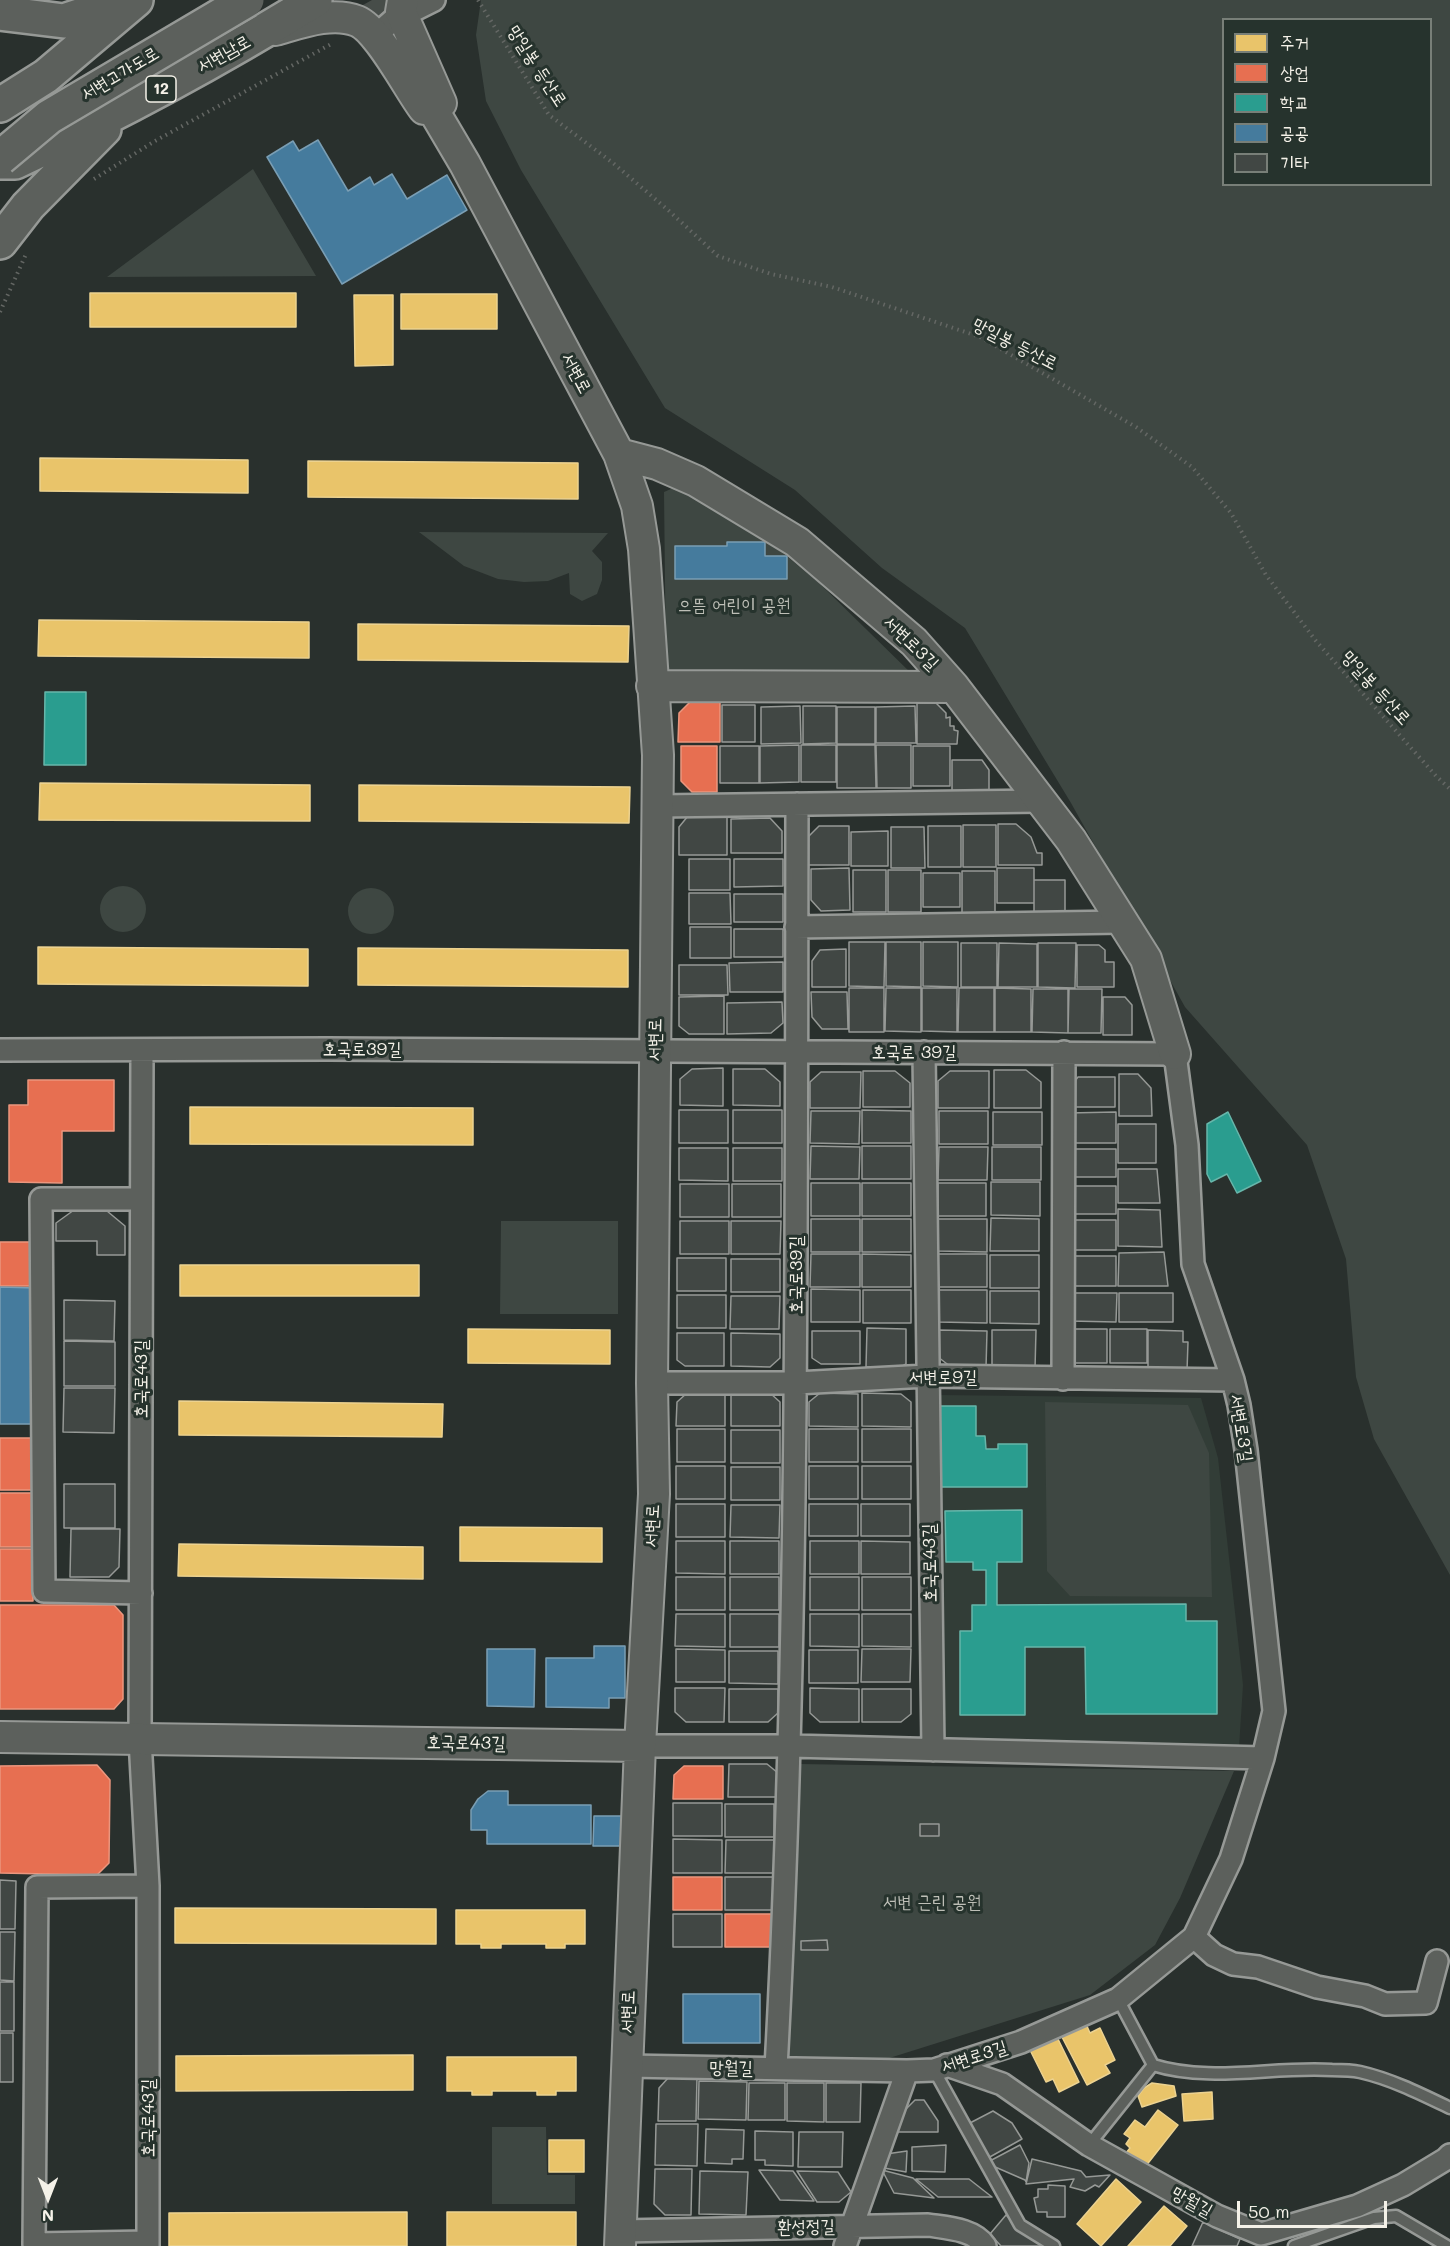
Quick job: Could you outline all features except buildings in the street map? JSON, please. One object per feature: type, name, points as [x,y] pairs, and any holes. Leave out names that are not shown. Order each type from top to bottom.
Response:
[{"type":"highway","points":[[0,13],[64,21],[129,0]]},
{"type":"highway","points":[[0,105],[46,76],[136,0]]},
{"type":"highway","name":"서변고가도로","points":[[0,158],[49,117],[247,0]]},
{"type":"highway","name":"서변남로","points":[[0,162],[15,162],[122,111],[258,35],[315,0]]},
{"type":"highway","points":[[46,76],[40,90],[40,102],[55,123],[65,127],[88,128]]},
{"type":"highway","points":[[14,246],[28,206],[122,111]]},
{"type":"street","points":[[380,42],[383,29],[403,8],[434,0]]},
{"type":"street","points":[[403,8],[465,164]]},
{"type":"street","points":[[258,35],[308,20],[336,18],[356,21],[367,27],[386,50],[410,91],[465,164]]},
{"type":"street","name":"서변로","points":[[419,86],[465,164],[620,453],[637,506],[644,549],[658,755],[652,1383],[654,1494],[640,1746],[621,2238]]},
{"type":"street","name":"서변로3길","points":[[620,453],[657,464],[696,481],[797,542],[914,642],[954,687],[1071,840],[1146,958],[1175,1054],[1186,1145],[1193,1264],[1233,1380],[1239,1405],[1246,1450],[1274,1712],[1263,1758],[1231,1859],[1194,1937],[1118,1999],[1021,2042],[940,2068],[907,2072]]},
{"type":"street","points":[[652,686],[954,687]]},
{"type":"street","points":[[658,806],[1041,801]]},
{"type":"street","name":"호국로39길","points":[[791,1746],[796,1383],[797,804]]},
{"type":"street","points":[[796,927],[1122,922]]},
{"type":"street","name":"호국로39길","points":[[0,1050],[340,1049],[654,1052]]},
{"type":"street","points":[[141,1593],[45,1591],[41,1199],[141,1199],[142,1050]]},
{"type":"street","name":"호국로 39길","points":[[654,1052],[1175,1054]]},
{"type":"street","points":[[924,1052],[927,1376]]},
{"type":"street","points":[[1063,1379],[1064,1052]]},
{"type":"street","name":"호국로43길","points":[[141,1199],[140,1739],[148,1886],[148,2244]]},
{"type":"street","name":"호국로43길","points":[[927,1376],[933,1750]]},
{"type":"street","name":"서변로9길","points":[[652,1383],[796,1383],[927,1376],[1233,1380]]},
{"type":"street","name":"호국로43길","points":[[0,1737],[791,1746],[1263,1758]]},
{"type":"street","points":[[776,2068],[791,1746]]},
{"type":"street","points":[[148,1886],[37,1887],[34,2244],[148,2244]]},
{"type":"street","points":[[1194,1937],[1214,1955],[1233,1964],[1258,1967],[1317,1987],[1365,1996],[1385,2004],[1426,2003],[1437,1961]]},
{"type":"street","name":"망월길","points":[[627,2066],[907,2072]]},
{"type":"street","name":"망월길","points":[[940,2068],[1002,2084],[1089,2145],[1217,2216],[1261,2234],[1357,2206],[1403,2185],[1450,2155]]},
{"type":"street","points":[[845,2246],[907,2072]]},
{"type":"street","name":"환성정길","points":[[621,2238],[852,2226],[939,2226],[962,2230],[983,2242],[985,2246]]},
{"type":"lane","points":[[1118,1999],[1153,2065],[1174,2072],[1231,2073],[1311,2068],[1359,2072],[1388,2081],[1450,2108]]},
{"type":"lane","points":[[1089,2145],[1153,2065]]},
{"type":"lane","points":[[940,2068],[1020,2225],[1054,2246]]},
{"type":"lane","points":[[1294,2246],[1374,2218],[1396,2216],[1446,2246]]},
{"type":"path","name":"망일봉 등산로","points":[[478,0],[549,115],[613,163],[718,256],[771,274],[832,287],[980,337],[1136,428],[1192,467],[1231,513],[1266,575],[1316,641],[1450,789]]},
{"type":"path","points":[[91,181],[155,141],[335,42]]},
{"type":"path","points":[[0,312],[14,246]]},
{"type":"shaded area","points":[[938,1395],[1201,1398],[1218,1458],[1243,1685],[1239,1748],[944,1741]]},
{"type":"green space","points":[[481,0],[1450,0],[1450,1575],[1374,1439],[1356,1377],[1346,1259],[1307,1145],[1185,1007],[1071,803],[965,628],[882,568],[795,490],[665,408],[521,170],[486,101],[476,35]]},
{"type":"green space","points":[[253,169],[316,276],[107,277]]},
{"type":"green space","name":"으뜸 어린이 공원","points":[[680,485],[778,549],[818,582],[915,677],[666,672],[664,492]]},
{"type":"green space","points":[[419,532],[608,533],[592,551],[602,562],[602,580],[597,594],[582,601],[570,594],[569,573],[548,581],[524,582],[498,579],[464,566]]},
{"type":"green space","points":[[128,886],[140,892],[145,900],[145,918],[140,926],[132,931],[118,932],[106,926],[101,918],[100,904],[106,892],[114,887]]},
{"type":"green space","points":[[376,888],[388,894],[393,902],[393,920],[388,928],[380,933],[366,934],[358,931],[351,924],[348,906],[351,898],[358,891]]},
{"type":"green space","points":[[501,1221],[618,1221],[618,1314],[500,1314]]},
{"type":"green space","points":[[1045,1402],[1188,1405],[1209,1453],[1212,1597],[1070,1596],[1047,1571]]},
{"type":"green space","name":"서변 근린 공원","points":[[799,1764],[1234,1771],[1180,1898],[1155,1945],[1090,1995],[883,2060],[788,2056]]},
{"type":"green space","points":[[492,2127],[546,2127],[547,2175],[575,2175],[575,2204],[492,2204]]},
{"type":"tunnel","points":[[372,0],[401,53]]}]
